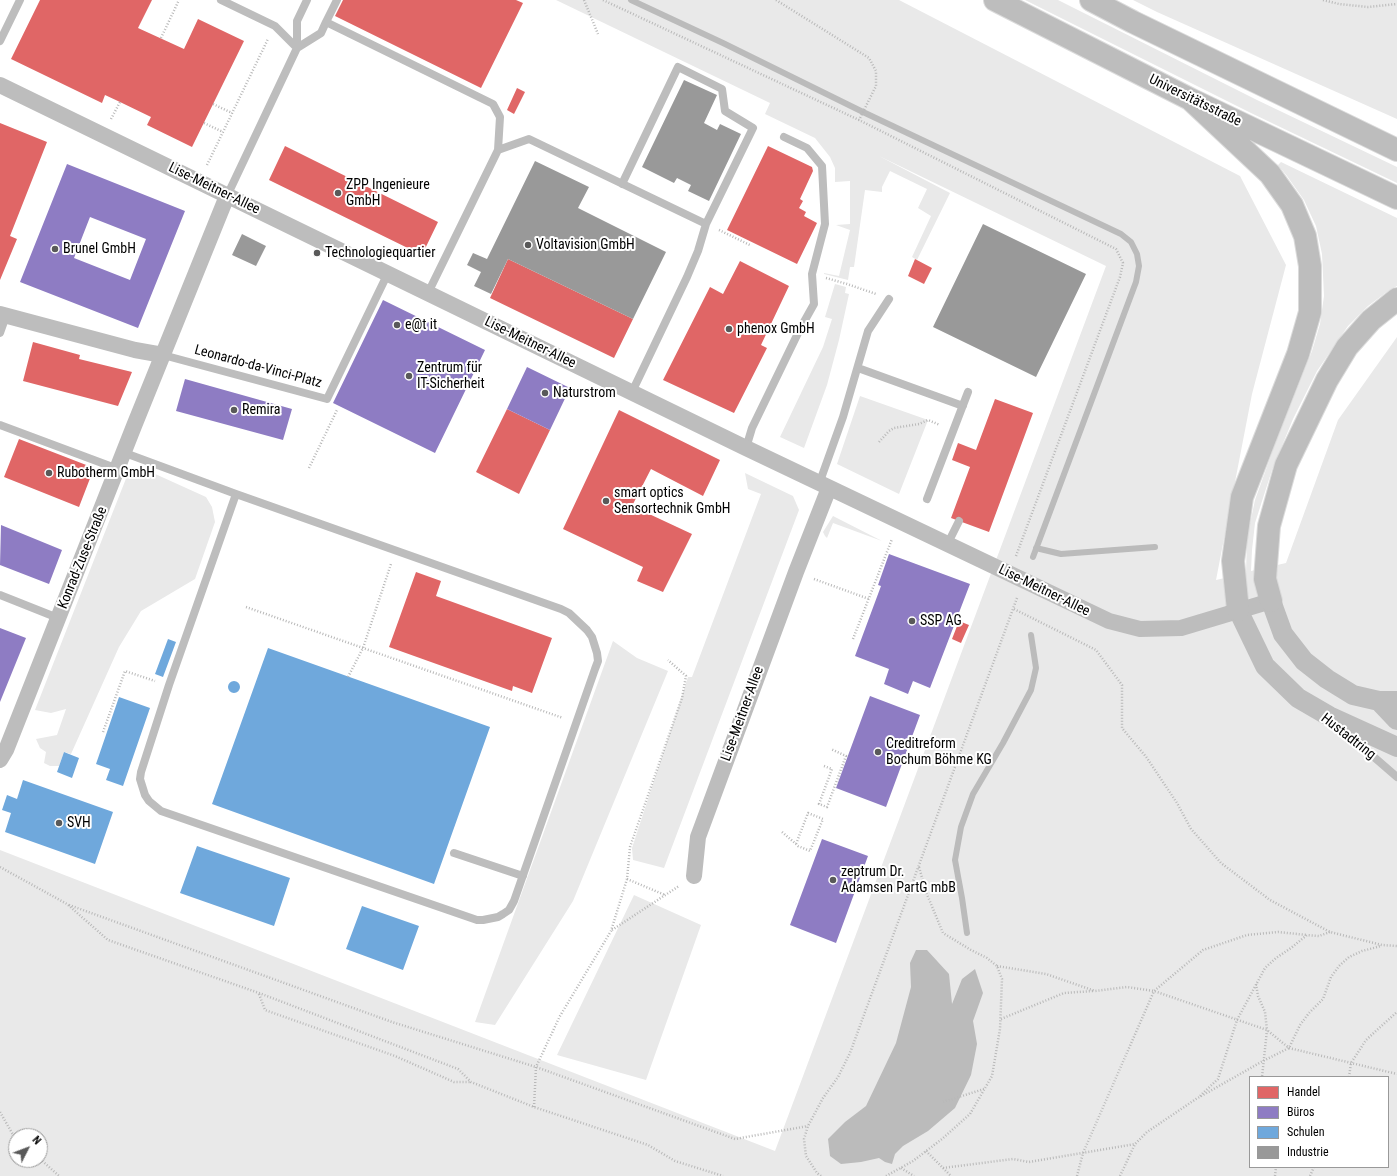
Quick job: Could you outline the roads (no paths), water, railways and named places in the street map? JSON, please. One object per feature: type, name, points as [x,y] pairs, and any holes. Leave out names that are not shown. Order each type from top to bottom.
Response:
[{"type":"highway","name":"Universitätsstraße","points":[[995,0],[1190,100],[1397,198]]},
{"type":"highway","points":[[1090,0],[1140,26],[1397,150]]},
{"type":"highway","points":[[1190,100],[1270,174],[1288,198],[1305,236],[1310,266],[1310,312],[1298,354],[1242,497],[1233,561],[1238,610]]},
{"type":"highway","points":[[1271,601],[1265,579],[1270,526],[1286,465],[1327,380],[1347,347],[1371,320],[1397,300]]},
{"type":"street","name":"Lise-Meitner-Allee","points":[[0,85],[824,486],[1109,621],[1140,629],[1181,628],[1271,601]]},
{"type":"street","name":"Konrad-Zuse-Straße","points":[[0,760],[6,750],[227,196]]},
{"type":"street","points":[[3,315],[135,350],[163,354]]},
{"type":"street","name":"Lise-Meitner-Allee","points":[[694,876],[698,837],[796,572],[824,486]]},
{"type":"street","points":[[1271,601],[1283,634],[1304,661],[1327,679],[1353,695],[1388,701],[1397,720]]},
{"type":"street","name":"Hustadtring","points":[[1238,610],[1265,666],[1298,698],[1329,716],[1397,748]]},
{"type":"lane","points":[[0,41],[20,0]]},
{"type":"lane","points":[[221,0],[275,26],[297,48]]},
{"type":"lane","points":[[227,196],[297,48],[297,21],[307,0]]},
{"type":"lane","points":[[297,48],[321,33],[337,0]]},
{"type":"lane","points":[[326,22],[493,104],[500,117],[498,150],[428,293]]},
{"type":"lane","points":[[622,184],[678,67],[722,90],[725,111],[753,128],[706,224],[698,251],[687,276],[632,392]]},
{"type":"lane","points":[[746,448],[752,428],[800,329],[814,304],[812,274],[825,224],[822,166],[807,148],[784,136]]},
{"type":"lane","points":[[498,150],[529,140],[706,224]]},
{"type":"lane","name":"Leonardo-da-Vinci-Platz","points":[[163,354],[327,399],[388,274]]},
{"type":"lane","name":"Lise-Meitner-Allee","points":[[824,486],[868,331],[889,299]]},
{"type":"lane","points":[[0,333],[3,315]]},
{"type":"lane","points":[[858,368],[963,406]]},
{"type":"lane","points":[[927,499],[968,392]]},
{"type":"lane","points":[[0,425],[118,469]]},
{"type":"lane","points":[[124,452],[236,494],[561,609],[576,619],[592,637],[598,661],[523,876],[509,910],[498,917],[477,920],[161,811],[149,801],[145,795],[140,779],[141,772],[169,686],[236,494]]},
{"type":"lane","points":[[947,544],[959,521]]},
{"type":"lane","points":[[0,595],[58,618]]},
{"type":"lane","name":"Hustadtring","points":[[1298,698],[1360,745],[1397,777]]},
{"type":"lane","points":[[454,852],[523,876]]},
{"type":"waterway","points":[[631,0],[1121,234],[1131,242],[1137,254],[1139,266],[1136,282],[1033,557]]},
{"type":"waterway","points":[[1036,548],[1061,554],[1155,547]]},
{"type":"waterway","points":[[967,933],[955,860],[961,827],[973,794],[1003,743],[1031,690],[1036,668],[1031,635]]},
{"type":"place","name":"ZPP Ingenieure GmbH","points":[[338,193]]},
{"type":"place","name":"Voltavision GmbH","points":[[528,245]]},
{"type":"place","name":"Brunel GmbH","points":[[55,249]]},
{"type":"place","name":"Technologiequartier","points":[[317,253]]},
{"type":"place","name":"e@t it","points":[[397,325]]},
{"type":"place","name":"phenox GmbH","points":[[729,329]]},
{"type":"place","name":"Zentrum für IT-Sicherheit","points":[[409,376]]},
{"type":"place","name":"Naturstrom","points":[[545,393]]},
{"type":"place","name":"Remira","points":[[234,410]]},
{"type":"place","name":"Rubotherm GmbH","points":[[49,473]]},
{"type":"place","name":"smart optics Sensortechnik GmbH","points":[[606,501]]},
{"type":"place","name":"SSP AG","points":[[912,621]]},
{"type":"place","name":"Creditreform Bochum Böhme KG","points":[[878,752]]},
{"type":"place","name":"SVH","points":[[59,823]]},
{"type":"place","name":"zeptrum Dr. Adamsen PartG mbB","points":[[833,880]]}]
